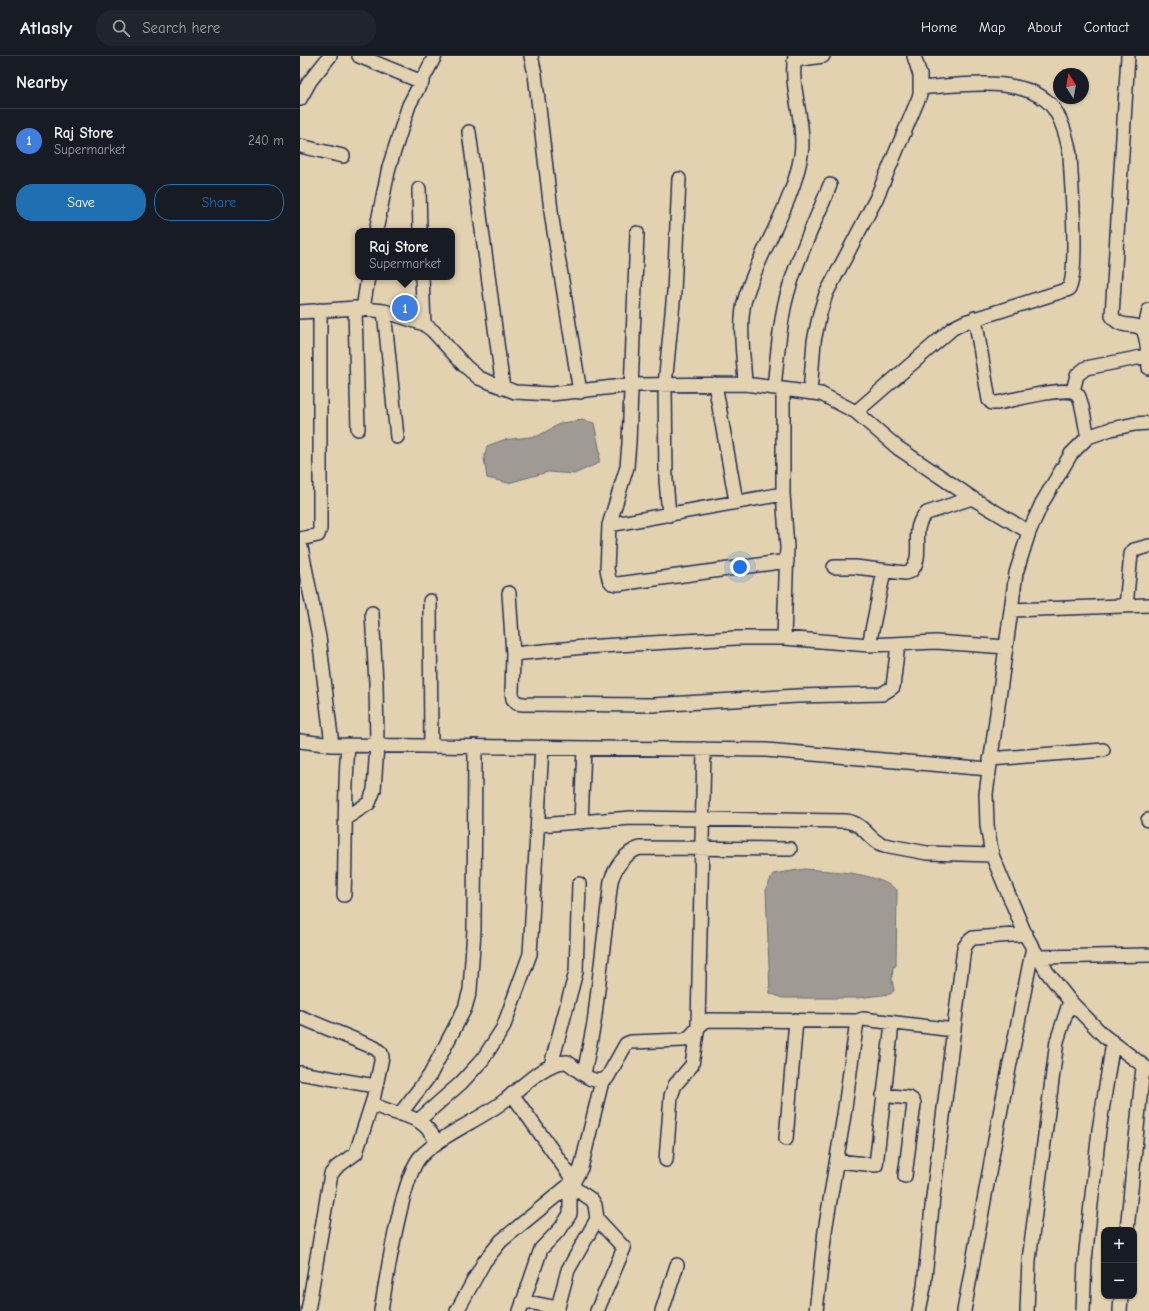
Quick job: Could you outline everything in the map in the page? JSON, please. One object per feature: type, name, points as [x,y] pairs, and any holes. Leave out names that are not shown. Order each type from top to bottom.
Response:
[{"type":"street","points":[[300,99],[310,82],[330,56]]},
{"type":"street","points":[[359,56],[422,82]]},
{"type":"street","points":[[377,228],[389,168],[410,105],[436,56]]},
{"type":"street","points":[[531,56],[536,74],[552,219],[580,392]]},
{"type":"street","points":[[745,384],[742,315],[744,300],[783,213],[800,156],[802,138],[800,112],[793,73],[795,58],[823,56]]},
{"type":"street","points":[[810,393],[814,341],[826,294],[876,199],[918,100],[921,88],[914,56]]},
{"type":"street","points":[[1128,56],[1111,310],[1112,316],[1116,322],[1121,325],[1138,326],[1144,332]]},
{"type":"street","points":[[856,412],[953,328],[975,318],[1069,289],[1072,283],[1073,253],[1070,154],[1068,142],[1056,113],[1048,102],[1028,91],[990,84],[921,88]]},
{"type":"street","points":[[469,132],[503,388]]},
{"type":"street","points":[[300,146],[343,156]]},
{"type":"street","points":[[669,515],[666,480],[665,386],[674,292],[679,179]]},
{"type":"street","points":[[784,638],[787,547],[778,388],[781,322],[791,282],[830,185]]},
{"type":"street","points":[[419,189],[420,228]]},
{"type":"street","points":[[636,233],[632,385],[627,467],[609,525],[607,569],[609,579],[612,583],[618,584],[786,561]]},
{"type":"street","points":[[358,429],[359,309],[367,280]]},
{"type":"street","points":[[422,280],[424,324]]},
{"type":"street","points":[[300,312],[359,309],[384,311],[424,324],[433,331],[465,366],[479,378],[515,392],[551,394],[580,392],[632,385],[665,386],[745,384],[821,394],[856,412],[898,448],[972,498],[1030,532]]},
{"type":"street","points":[[300,539],[318,535],[320,529],[320,310]]},
{"type":"street","points":[[1073,392],[1077,375],[1086,368],[1148,362],[1144,332],[1149,310]]},
{"type":"street","points":[[384,311],[397,437]]},
{"type":"street","points":[[975,318],[984,382],[989,400],[992,403],[1058,391],[1073,392],[1078,394],[1088,437]]},
{"type":"street","points":[[715,384],[736,501]]},
{"type":"street","points":[[1127,1227],[1146,1069],[1113,1042],[1070,1002],[1047,972],[1026,934],[992,855],[987,825],[986,794],[1016,573],[1030,532],[1055,478],[1071,454],[1088,437],[1112,429],[1135,424],[1149,423]]},
{"type":"street","points":[[609,525],[669,515],[736,501],[783,494]]},
{"type":"street","points":[[834,567],[905,573],[911,571],[916,562],[918,524],[921,518],[927,513],[972,498]]},
{"type":"street","points":[[300,542],[319,637],[332,745]]},
{"type":"street","points":[[1126,606],[1131,554],[1134,550],[1149,546]]},
{"type":"street","points":[[869,645],[884,571]]},
{"type":"street","points":[[509,593],[513,654],[513,699],[517,703],[532,705],[653,705],[796,696],[882,694],[893,687],[898,644]]},
{"type":"street","points":[[430,601],[431,746]]},
{"type":"street","points":[[1011,610],[1149,605]]},
{"type":"street","points":[[346,818],[369,804],[373,797],[376,774],[376,683],[372,613]]},
{"type":"street","points":[[513,654],[584,646],[736,638],[784,638],[869,645],[936,642],[1006,647]]},
{"type":"street","points":[[300,741],[332,745],[766,750],[990,764],[1103,750]]},
{"type":"street","points":[[344,895],[346,818],[345,784],[348,745]]},
{"type":"street","points":[[400,1114],[430,1075],[465,1008],[470,990],[474,930],[475,746]]},
{"type":"street","points":[[419,1120],[476,1068],[503,1028],[530,954],[542,747]]},
{"type":"street","points":[[581,823],[584,748]]},
{"type":"street","points":[[666,1160],[671,1096],[675,1086],[692,1065],[698,1026],[704,749]]},
{"type":"street","points":[[538,825],[581,823],[631,818],[855,822],[878,844],[927,853],[992,855]]},
{"type":"street","points":[[584,1074],[594,1023],[613,874],[628,855],[634,850],[640,848],[790,849]]},
{"type":"street","points":[[551,1065],[576,972],[579,884]]},
{"type":"street","points":[[919,1311],[924,1287],[933,1197],[964,948],[973,938],[1026,934]]},
{"type":"street","points":[[1036,952],[1149,955]]},
{"type":"street","points":[[964,1311],[997,1129],[1036,952]]},
{"type":"street","points":[[1027,1311],[1029,1260],[1056,1049],[1070,1002]]},
{"type":"street","points":[[300,1016],[375,1048],[381,1053],[382,1057],[373,1100],[356,1153],[337,1167],[331,1174],[308,1311]]},
{"type":"street","points":[[380,1311],[391,1256],[410,1176],[415,1163],[437,1143],[496,1106],[551,1065],[567,1062],[596,1081],[602,1081],[607,1078],[626,1044],[631,1042],[684,1040],[689,1038],[698,1026],[708,1020],[857,1021],[863,1019],[892,1024],[954,1030]]},
{"type":"street","points":[[786,1139],[796,1020]]},
{"type":"street","points":[[816,1311],[826,1231],[857,1021]]},
{"type":"street","points":[[837,1161],[876,1165],[892,1024]]},
{"type":"street","points":[[1083,1311],[1085,1260],[1098,1137],[1113,1042]]},
{"type":"street","points":[[300,1073],[375,1086]]},
{"type":"street","points":[[457,1311],[484,1262],[501,1241],[572,1183],[581,1168],[602,1081]]},
{"type":"street","points":[[512,1094],[572,1183],[592,1200],[595,1205],[597,1219],[624,1248],[597,1311]]},
{"type":"street","points":[[883,1095],[908,1098],[912,1100],[914,1104],[905,1176]]},
{"type":"street","points":[[373,1100],[375,1105],[380,1108],[419,1120],[432,1132],[437,1143]]},
{"type":"street","points":[[572,1183],[570,1214],[567,1220],[541,1249],[522,1306],[558,1310],[568,1270],[597,1219]]},
{"type":"street","points":[[662,1311],[677,1265]]},
{"type":"street","points":[[1120,1311],[1121,1299]]},
{"type":"shaded area","points":[[583,420],[594,423],[600,452],[599,463],[574,474],[548,472],[508,483],[487,478],[484,458],[487,446],[503,440],[538,436],[561,423]]},
{"type":"shaded area","points":[[805,869],[865,876],[876,879],[897,890],[896,966],[893,967],[892,980],[894,991],[890,994],[858,998],[782,998],[770,993],[766,890],[773,874]]},
{"type":"place","name":"Raj Store","points":[[405,308]]}]
